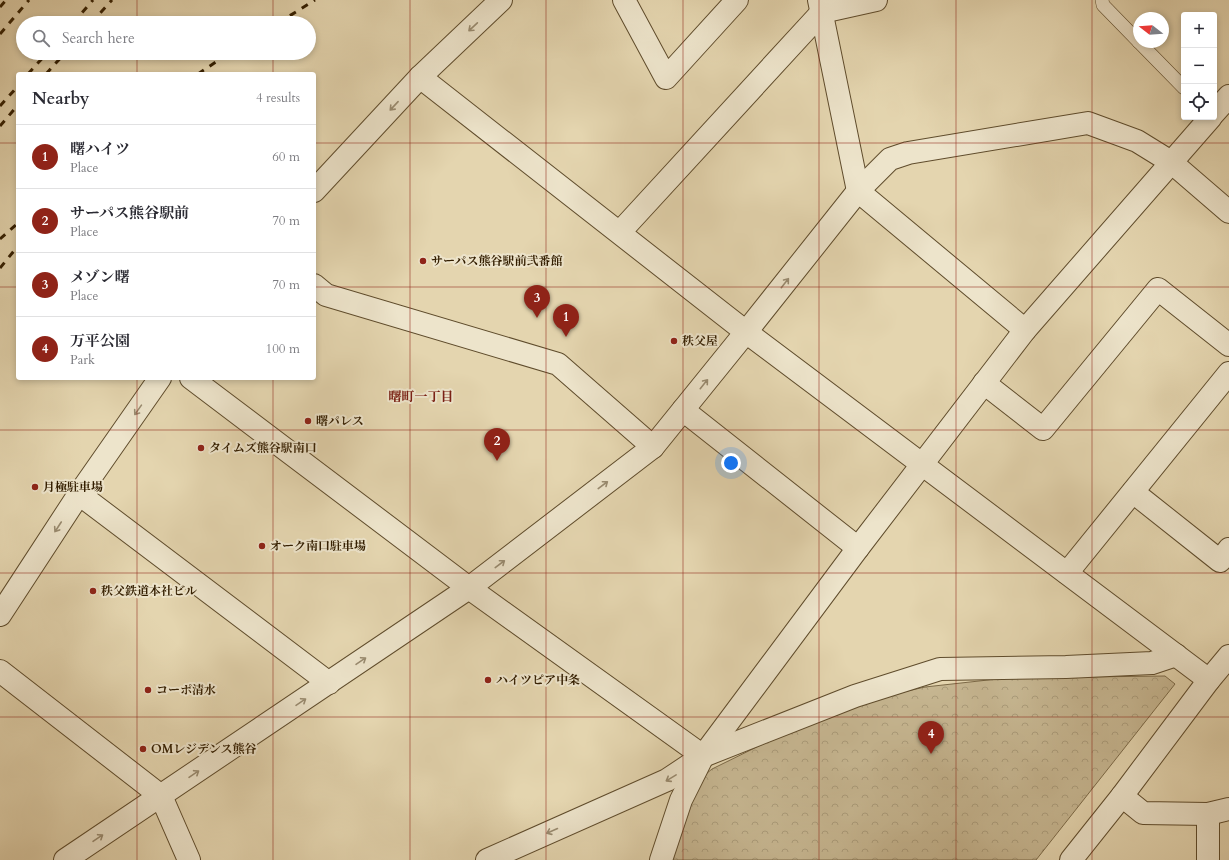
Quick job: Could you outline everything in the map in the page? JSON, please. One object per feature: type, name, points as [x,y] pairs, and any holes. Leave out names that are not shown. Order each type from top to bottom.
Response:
[{"type":"street","points":[[316,189],[420,77],[501,0]]},
{"type":"street","points":[[624,0],[666,78],[737,0]]},
{"type":"street","points":[[620,232],[820,6],[876,0]]},
{"type":"street","points":[[820,6],[858,191],[1026,330]]},
{"type":"street","points":[[420,77],[746,332],[1209,680]]},
{"type":"street","points":[[1217,110],[1229,96]]},
{"type":"street","points":[[661,860],[681,800],[703,756],[858,548],[1026,330],[1208,120]]},
{"type":"street","points":[[65,860],[469,588],[653,447],[858,191],[890,159],[908,153],[1088,123],[1138,141],[1171,162],[1229,212]]},
{"type":"street","points":[[316,287],[326,295],[558,364],[653,447]]},
{"type":"street","points":[[984,383],[1043,429],[1158,289],[1229,345]]},
{"type":"street","points":[[1067,573],[1229,373]]},
{"type":"street","points":[[0,615],[80,494],[159,380]]},
{"type":"street","points":[[194,380],[469,588],[703,756]]},
{"type":"street","points":[[683,410],[858,548]]},
{"type":"street","points":[[1133,492],[1220,561],[1229,549]]},
{"type":"street","points":[[80,494],[329,683]]},
{"type":"street","points":[[487,860],[668,780],[703,756],[855,696],[940,668],[1066,667],[1152,663],[1176,655]]},
{"type":"street","points":[[1071,860],[1229,656]]},
{"type":"street","points":[[0,671],[161,796],[189,860]]},
{"type":"street","points":[[1122,796],[1143,813],[1219,812],[1208,860]]},
{"type":"lane","points":[[1102,0],[1103,5],[1133,36]]},
{"type":"lane","points":[[1145,48],[1181,85]]},
{"type":"green space","points":[[1165,676],[1175,684],[1036,860],[671,860],[696,782],[712,769],[771,740],[881,697],[925,687],[1006,678]]},
{"type":"railway","points":[[0,7],[6,0]]},
{"type":"railway","points":[[0,34],[29,0]]},
{"type":"railway","points":[[79,16],[93,0]]},
{"type":"railway","points":[[97,16],[112,0]]},
{"type":"railway","points":[[289,16],[315,0]]},
{"type":"railway","points":[[30,72],[41,60]]},
{"type":"railway","points":[[48,72],[59,60]]},
{"type":"railway","points":[[201,72],[219,60]]},
{"type":"railway","points":[[0,106],[16,88]]},
{"type":"railway","points":[[0,126],[16,107]]},
{"type":"railway","points":[[0,239],[16,225]]},
{"type":"railway","points":[[0,268],[16,248]]},
{"type":"place","name":"サーパス熊谷駅前弐番館","points":[[423,261]]},
{"type":"place","name":"メゾン曙","points":[[537,318]]},
{"type":"place","name":"曙ハイツ","points":[[566,337]]},
{"type":"place","name":"秩父屋","points":[[674,341]]},
{"type":"place","name":"曙パレス","points":[[308,421]]},
{"type":"place","name":"タイムズ熊谷駅南口","points":[[201,448]]},
{"type":"place","name":"サーパス熊谷駅前","points":[[497,461]]},
{"type":"place","name":"月極駐車場","points":[[35,487]]},
{"type":"place","name":"オーク南口駐車場","points":[[262,546]]},
{"type":"place","name":"秩父鉄道本社ビル","points":[[93,591]]},
{"type":"place","name":"ハイツピア中条","points":[[488,680]]},
{"type":"place","name":"コーポ清水","points":[[148,690]]},
{"type":"place","name":"OMレジデンス熊谷","points":[[143,749]]},
{"type":"place","name":"万平公園","points":[[931,754]]},
{"type":"district","name":"曙町一丁目","points":[[421,396]]}]
